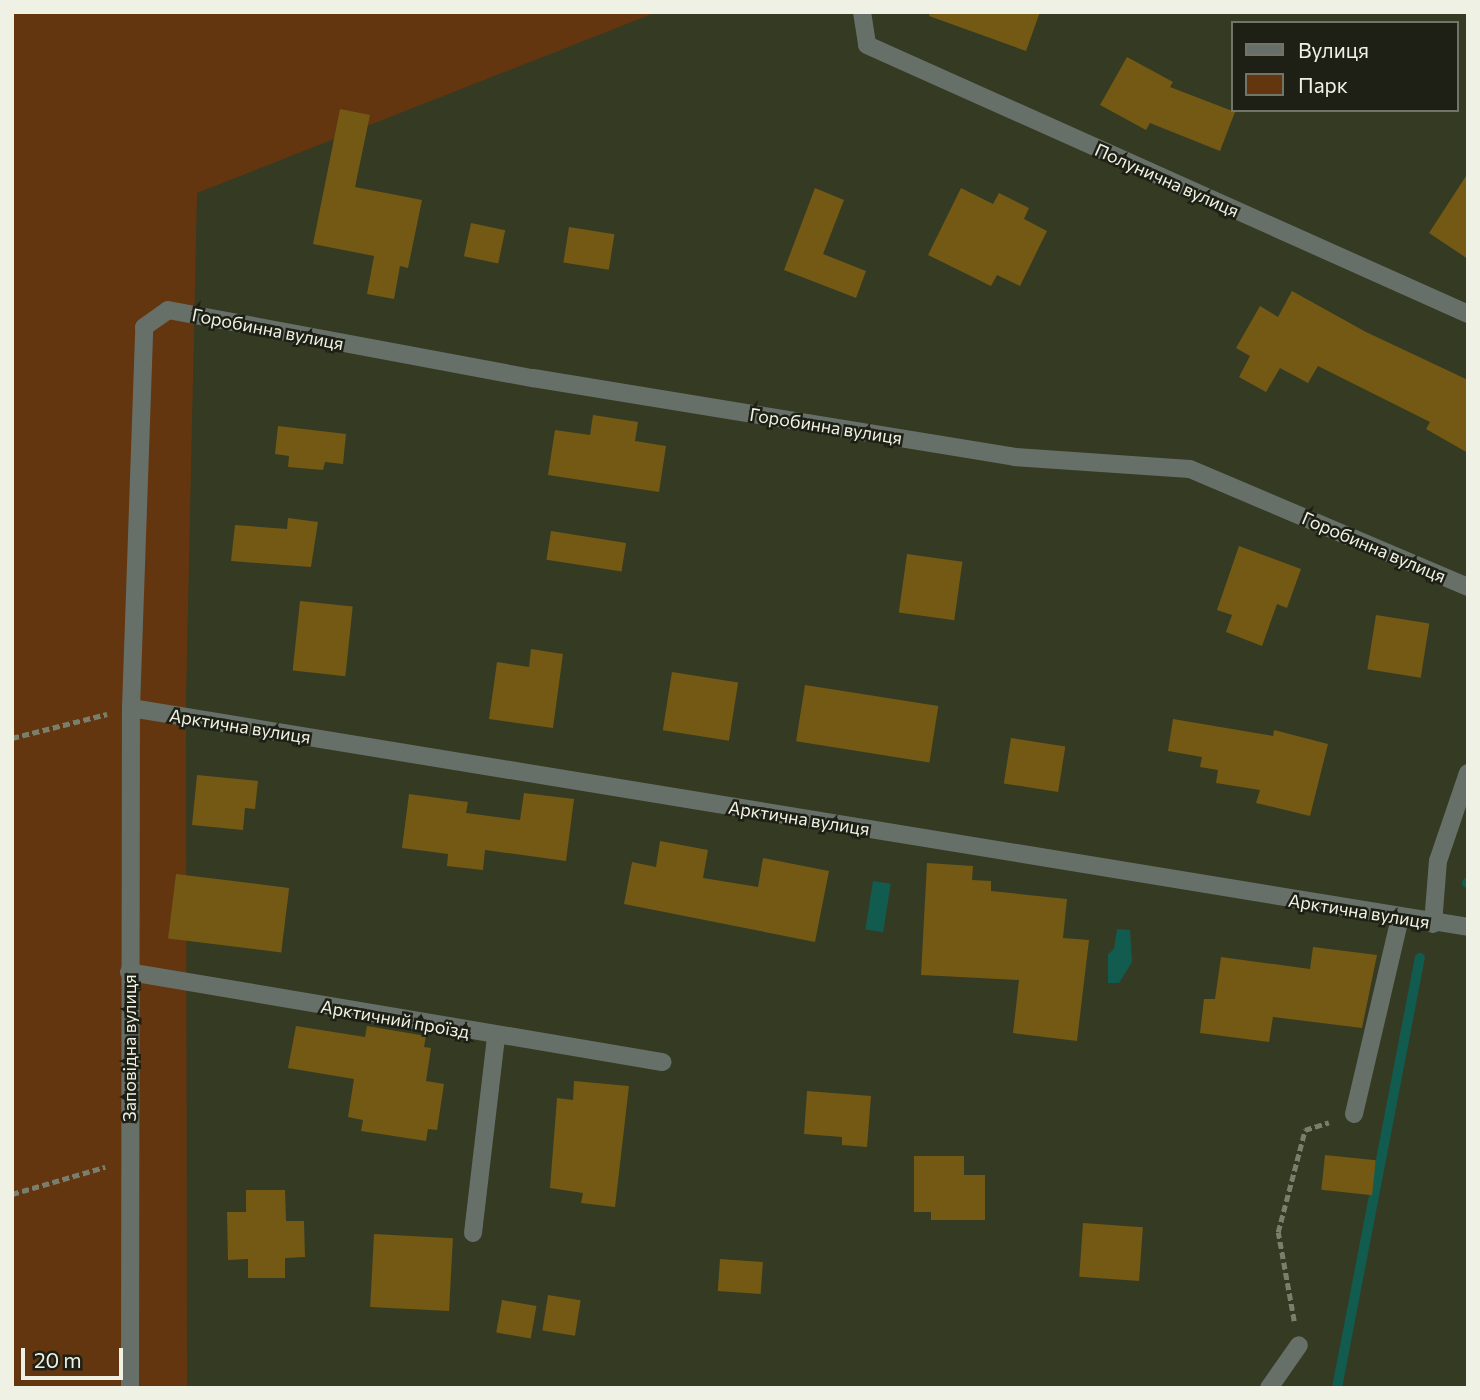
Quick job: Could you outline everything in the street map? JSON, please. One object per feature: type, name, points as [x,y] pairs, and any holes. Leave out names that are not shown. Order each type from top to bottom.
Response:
[{"type":"street","name":"Полунична вулиця","points":[[862,12],[867,45],[1468,314]]},
{"type":"street","name":"Горобинна вулиця","points":[[168,310],[533,378],[1014,457],[1190,468],[1468,587]]},
{"type":"street","name":"Заповідна вулиця","points":[[130,1388],[131,708],[144,327],[168,310]]},
{"type":"street","name":"Арктична вулиця","points":[[131,708],[1433,924],[1468,927]]},
{"type":"street","points":[[1433,924],[1438,861],[1468,773]]},
{"type":"street","points":[[1353,1114],[1400,918]]},
{"type":"street","name":"Арктичний проїзд","points":[[129,972],[496,1037],[662,1062]]},
{"type":"street","points":[[472,1233],[496,1037]]},
{"type":"street","points":[[1269,1388],[1299,1345]]},
{"type":"path","points":[[12,737],[131,708]]},
{"type":"path","points":[[1299,1345],[1278,1232],[1305,1130],[1353,1114]]},
{"type":"path","points":[[12,1194],[129,1160]]},
{"type":"green space","points":[[12,12],[657,12],[197,193],[186,700],[187,1388],[12,1388]]},
{"type":"water","points":[[873,881],[891,884],[883,932],[865,929]]},
{"type":"water","points":[[1117,929],[1130,930],[1132,962],[1119,983],[1108,983],[1108,954],[1114,949]]},
{"type":"building","points":[[930,12],[1040,12],[1026,51],[929,16]]},
{"type":"building","points":[[1127,57],[1173,82],[1170,87],[1235,112],[1220,151],[1150,123],[1146,130],[1100,105]]},
{"type":"building","points":[[340,109],[370,115],[355,187],[422,200],[408,268],[400,266],[394,299],[367,294],[374,256],[313,244]]},
{"type":"building","points":[[1468,173],[1468,259],[1429,233]]},
{"type":"building","points":[[815,188],[844,200],[823,254],[866,271],[856,298],[784,270]]},
{"type":"building","points":[[961,188],[993,204],[999,193],[1029,208],[1024,219],[1047,231],[1020,286],[997,275],[991,286],[928,255]]},
{"type":"building","points":[[471,223],[505,230],[498,264],[464,256]]},
{"type":"building","points":[[569,227],[614,234],[609,270],[563,263]]},
{"type":"building","points":[[1292,291],[1366,332],[1468,380],[1468,453],[1426,429],[1430,422],[1318,366],[1308,383],[1280,368],[1266,392],[1239,377],[1250,356],[1236,348],[1260,306],[1278,317]]},
{"type":"building","points":[[593,415],[638,422],[635,441],[666,446],[659,492],[548,475],[555,430],[590,435]]},
{"type":"building","points":[[278,426],[346,434],[343,464],[325,462],[323,470],[288,467],[289,456],[275,454]]},
{"type":"building","points":[[288,518],[318,522],[311,567],[231,561],[235,525],[287,529]]},
{"type":"building","points":[[551,531],[626,543],[622,572],[546,560]]},
{"type":"building","points":[[1239,546],[1301,569],[1287,608],[1277,604],[1262,646],[1226,632],[1232,615],[1217,610]]},
{"type":"building","points":[[907,554],[962,562],[954,620],[899,612]]},
{"type":"building","points":[[300,601],[353,607],[345,676],[293,671]]},
{"type":"building","points":[[1376,615],[1429,623],[1421,678],[1367,669]]},
{"type":"building","points":[[531,649],[563,654],[553,728],[489,719],[497,662],[529,667]]},
{"type":"building","points":[[672,672],[738,682],[729,741],[663,730]]},
{"type":"building","points":[[805,685],[938,706],[929,762],[796,741]]},
{"type":"building","points":[[1173,719],[1273,736],[1274,730],[1328,744],[1310,816],[1256,803],[1260,790],[1216,783],[1218,770],[1200,767],[1202,757],[1168,751]]},
{"type":"building","points":[[1011,738],[1065,747],[1058,792],[1004,783]]},
{"type":"building","points":[[197,775],[258,781],[255,809],[245,808],[243,830],[192,825]]},
{"type":"building","points":[[524,793],[574,799],[566,861],[485,850],[483,870],[447,866],[448,854],[402,848],[409,794],[468,802],[466,813],[520,820]]},
{"type":"building","points":[[660,841],[708,850],[703,878],[758,887],[763,858],[829,871],[815,942],[624,904],[632,862],[656,867]]},
{"type":"building","points":[[927,863],[973,866],[972,880],[991,881],[991,891],[1067,899],[1063,938],[1089,940],[1077,1041],[1013,1033],[1019,980],[921,975]]},
{"type":"building","points":[[176,874],[289,888],[281,952],[168,939]]},
{"type":"building","points":[[1313,947],[1377,955],[1362,1028],[1273,1017],[1269,1042],[1200,1033],[1204,999],[1215,999],[1221,957],[1310,969]]},
{"type":"building","points":[[296,1026],[365,1037],[367,1026],[426,1036],[424,1047],[431,1048],[426,1081],[444,1084],[437,1130],[428,1129],[426,1141],[361,1131],[363,1120],[348,1117],[354,1079],[288,1068]]},
{"type":"building","points":[[574,1081],[629,1086],[615,1207],[581,1203],[583,1193],[550,1188],[557,1098],[573,1100]]},
{"type":"building","points":[[807,1091],[871,1096],[867,1147],[842,1145],[842,1137],[804,1134]]},
{"type":"building","points":[[1325,1155],[1376,1160],[1372,1195],[1321,1190]]},
{"type":"building","points":[[914,1156],[964,1156],[964,1175],[985,1175],[985,1220],[931,1220],[931,1212],[914,1212]]},
{"type":"building","points":[[246,1190],[285,1190],[286,1221],[304,1221],[305,1257],[285,1258],[285,1278],[248,1278],[248,1259],[228,1260],[227,1212],[246,1212]]},
{"type":"building","points":[[1083,1223],[1143,1227],[1139,1281],[1079,1277]]},
{"type":"building","points":[[374,1234],[453,1238],[449,1311],[370,1307]]},
{"type":"building","points":[[720,1259],[763,1262],[761,1294],[718,1291]]},
{"type":"building","points":[[548,1295],[581,1300],[575,1336],[542,1331]]},
{"type":"building","points":[[502,1300],[536,1306],[531,1339],[496,1332]]},
{"type":"waterway","points":[[1337,1388],[1420,958]]}]
